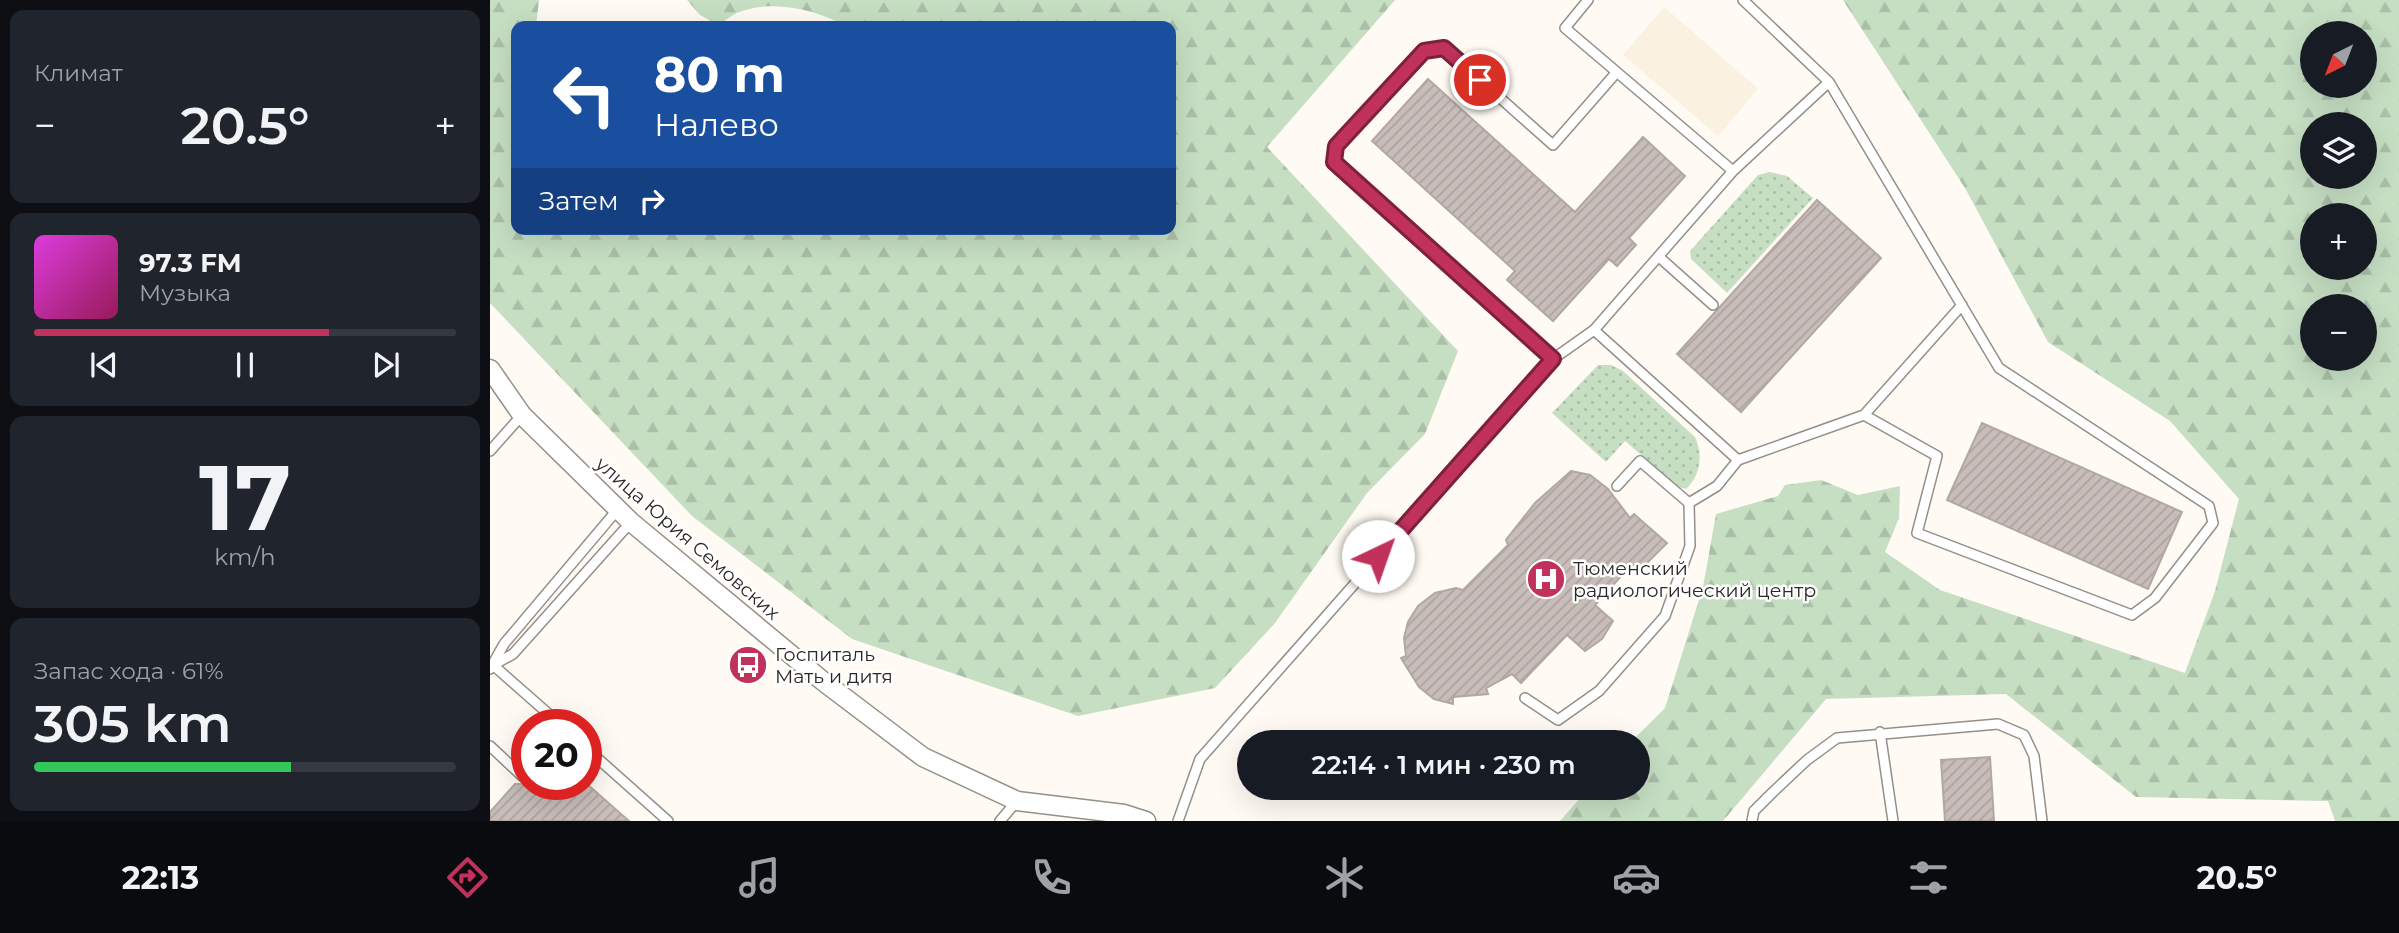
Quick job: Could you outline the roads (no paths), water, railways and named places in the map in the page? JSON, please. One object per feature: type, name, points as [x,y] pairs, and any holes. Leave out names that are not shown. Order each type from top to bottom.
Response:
[{"type":"street","name":"улица Юрия Семовских","points":[[490,369],[522,415],[624,515],[824,682],[923,758],[1017,801],[1124,814],[1146,821]]},
{"type":"lane","points":[[1588,0],[1565,28],[1733,171]]},
{"type":"lane","points":[[1743,0],[1829,82],[1999,368],[2209,506],[2213,523],[2155,598],[2133,615],[1917,533],[1937,456],[1864,415]]},
{"type":"lane","points":[[1553,359],[1334,162],[1336,146],[1424,51],[1444,48],[1553,145],[1616,73]]},
{"type":"lane","points":[[1178,821],[1200,759],[1553,359],[1594,330],[1733,171],[1829,82]]},
{"type":"lane","points":[[1659,257],[1713,305]]},
{"type":"lane","points":[[1689,503],[1717,486],[1738,460],[1864,415],[1962,305]]},
{"type":"lane","points":[[1594,330],[1738,460]]},
{"type":"lane","points":[[490,451],[522,415]]},
{"type":"lane","points":[[1525,698],[1558,720],[1599,691],[1665,616],[1690,545],[1689,503],[1640,461],[1617,486]]},
{"type":"lane","points":[[491,667],[513,654],[624,515]]},
{"type":"lane","points":[[491,667],[503,644],[624,515]]},
{"type":"lane","points":[[491,667],[542,709]]},
{"type":"lane","points":[[1752,821],[1754,811],[1772,793],[1807,760],[1837,738],[1880,732],[1997,724],[2024,735],[2034,756],[2042,821]]},
{"type":"lane","points":[[1880,732],[1893,821]]},
{"type":"lane","points":[[490,746],[511,766]]},
{"type":"lane","points":[[602,762],[668,821]]},
{"type":"lane","points":[[1000,821],[1017,801]]},
{"type":"place","name":"Тюменский радиологический центр","points":[[1546,579]]},
{"type":"place","name":"Госпиталь Мать и дитя","points":[[748,665]]}]
